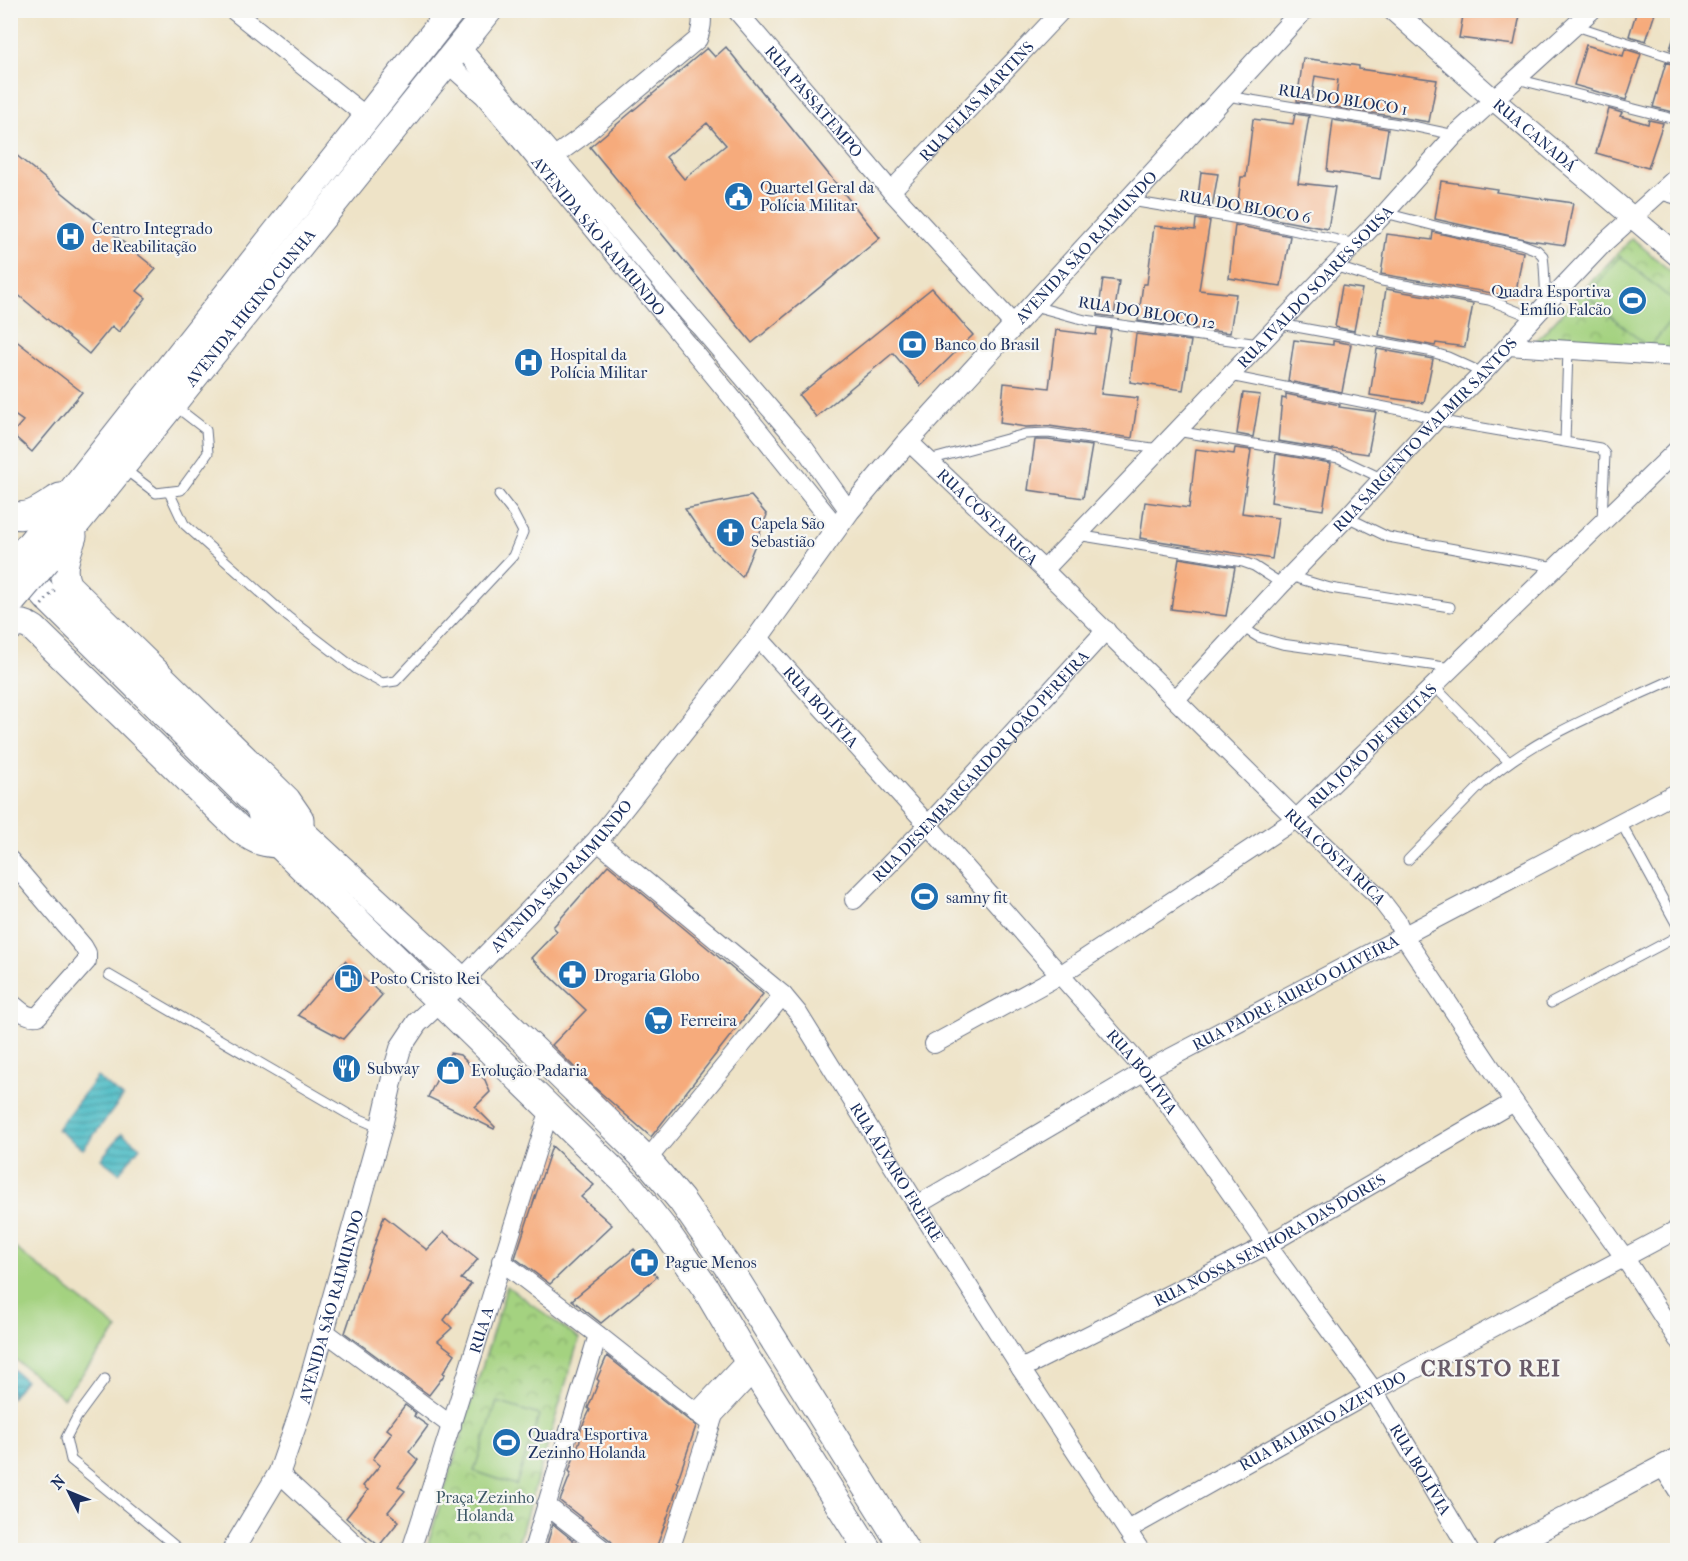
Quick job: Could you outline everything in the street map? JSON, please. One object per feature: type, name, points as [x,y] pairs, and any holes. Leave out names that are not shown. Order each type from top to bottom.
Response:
[{"type":"main road","name":"AVENIDA HIGINO CUNHA","points":[[19,606],[28,554],[71,490],[452,10]]},
{"type":"main road","name":"AVENIDA HIGINO CUNHA","points":[[10,566],[78,521],[489,10]]},
{"type":"main road","points":[[10,514],[21,516],[33,514],[71,490]]},
{"type":"main road","points":[[10,627],[18,623],[26,624],[34,629],[239,829],[263,843],[289,838],[300,819],[287,800],[68,586],[63,573],[64,566],[78,521]]},
{"type":"main road","points":[[28,554],[47,598],[260,808],[264,831],[289,838],[462,981],[647,1160],[699,1223],[734,1275],[905,1551]]},
{"type":"main road","points":[[289,838],[439,1002],[632,1189],[706,1288],[751,1365],[868,1551]]},
{"type":"street","points":[[233,10],[367,117]]},
{"type":"street","points":[[548,161],[581,137],[698,39],[702,28],[700,10]]},
{"type":"street","name":"RUA PASSATEMPO","points":[[735,10],[891,191],[1014,325]]},
{"type":"street","name":"RUA ELIAS MARTINS","points":[[891,191],[1062,10]]},
{"type":"street","name":"AVENIDA SÃO RAIMUNDO","points":[[233,1551],[279,1473],[304,1401],[381,1128],[401,1047],[417,1023],[462,981],[597,841],[758,637],[843,519],[908,441],[1303,10]]},
{"type":"street","name":"RUA CANADÁ","points":[[1393,10],[1494,100],[1677,256]]},
{"type":"street","name":"RUA IVALDO SOARES SOUSA","points":[[1044,570],[1356,244],[1455,135],[1584,15]]},
{"type":"street","name":"AVENIDA SÃO RAIMUNDO","points":[[453,54],[484,96],[548,161],[760,432],[843,519]]},
{"type":"street","name":"RUA SARGENTO WALMIR SANTOS","points":[[1176,699],[1605,242],[1677,176]]},
{"type":"street","points":[[1508,346],[1677,357]]},
{"type":"street","name":"RUA COSTA RICA","points":[[908,441],[1106,630],[1296,819],[1377,895],[1397,921],[1403,935],[1514,1102],[1624,1257],[1677,1340]]},
{"type":"street","name":"RUA JOÃO DE FREITAS","points":[[934,1044],[1060,975],[1296,819],[1677,449]]},
{"type":"street","name":"RUA DESEMBARGARDOR JOÃO PEREIRA","points":[[854,900],[928,825],[1106,630]]},
{"type":"street","name":"RUA BOLÍVIA","points":[[758,637],[1145,1071],[1374,1391],[1469,1551]]},
{"type":"street","name":"RUA PADRE ÁUREO OLIVEIRA","points":[[917,1205],[1145,1071],[1677,792]]},
{"type":"street","name":"RUA ÁLVARO FREIRE","points":[[597,841],[783,995],[798,1013],[917,1205],[1140,1551]]},
{"type":"street","points":[[10,860],[87,953],[87,961],[38,1016],[31,1017],[24,1014],[10,1002]]},
{"type":"street","points":[[647,1160],[783,995]]},
{"type":"street","name":"RUA NOSSA SENHORA DAS DORES","points":[[1022,1369],[1268,1245],[1514,1102]]},
{"type":"street","name":"RUA A","points":[[411,1551],[550,1109]]},
{"type":"street","name":"RUA BALBINO AZEVEDO","points":[[1127,1530],[1374,1391],[1677,1229]]},
{"type":"street","points":[[501,1261],[696,1413],[712,1419]]},
{"type":"street","points":[[324,1331],[452,1426]]},
{"type":"street","points":[[533,1551],[598,1335]]},
{"type":"street","points":[[696,1413],[751,1365]]},
{"type":"street","points":[[670,1551],[712,1419],[751,1365]]},
{"type":"street","points":[[1503,1551],[1670,1462],[1677,1491]]},
{"type":"street","points":[[279,1473],[362,1551]]},
{"type":"street","points":[[546,1505],[604,1551]]},
{"type":"lane","points":[[1584,15],[1677,58]]},
{"type":"lane","points":[[1517,79],[1677,120]]},
{"type":"lane","name":"RUA DO BLOCO 1","points":[[1224,95],[1455,135]]},
{"type":"lane","points":[[1658,194],[1677,200]]},
{"type":"lane","name":"RUA DO BLOCO 6","points":[[1129,201],[1251,221],[1356,244]]},
{"type":"lane","points":[[1385,213],[1521,244],[1537,250],[1543,256],[1546,304]]},
{"type":"lane","points":[[1334,266],[1382,281],[1489,300],[1534,318]]},
{"type":"lane","name":"RUA DO BLOCO 12","points":[[1032,306],[1085,320],[1259,344]]},
{"type":"lane","points":[[1279,324],[1428,351],[1448,357],[1483,373]]},
{"type":"lane","points":[[1565,442],[1568,350]]},
{"type":"lane","points":[[1229,376],[1410,412],[1436,420],[1600,448],[1605,454],[1602,522]]},
{"type":"lane","points":[[121,466],[156,493],[181,490],[208,453],[206,430],[172,403]]},
{"type":"lane","points":[[1176,431],[1339,458],[1383,479]]},
{"type":"lane","points":[[929,460],[1025,434],[1048,433],[1159,449]]},
{"type":"lane","points":[[169,492],[184,524],[288,617],[356,669],[382,683],[396,681],[513,556],[523,532],[513,513],[499,495]]},
{"type":"lane","points":[[1347,517],[1388,537],[1555,567]]},
{"type":"lane","points":[[1077,535],[1243,562],[1286,580],[1450,607]]},
{"type":"lane","points":[[1242,627],[1258,637],[1282,644],[1452,668]]},
{"type":"lane","points":[[1408,860],[1480,785],[1524,751],[1550,736],[1677,677]]},
{"type":"lane","points":[[1434,686],[1509,762]]},
{"type":"lane","points":[[1620,821],[1677,927]]},
{"type":"lane","points":[[1551,1003],[1677,936]]},
{"type":"lane","points":[[109,975],[348,1114],[381,1128]]},
{"type":"lane","points":[[105,1380],[76,1417],[66,1438],[71,1460],[180,1551]]},
{"type":"path","points":[[19,606],[57,587]]},
{"type":"green space","points":[[1632,238],[1677,277],[1677,353],[1536,341]]},
{"type":"green space","name":"Quadra Esportiva Emílio Falcão","points":[[1620,256],[1677,304],[1677,313],[1649,348],[1587,296]]},
{"type":"green space","points":[[10,1244],[118,1329],[63,1398],[11,1356]]},
{"type":"green space","name":"Praça Zezinho Holanda","points":[[507,1286],[579,1339],[516,1550],[426,1550]]},
{"type":"green space","name":"Quadra Esportiva Zezinho Holanda","points":[[497,1402],[539,1415],[516,1485],[474,1471]]},
{"type":"water","points":[[97,1077],[123,1097],[83,1149],[57,1129]]},
{"type":"water","points":[[122,1133],[140,1147],[119,1173],[101,1159]]},
{"type":"water","points":[[11,1368],[25,1380],[11,1398]]},
{"type":"building","points":[[1464,10],[1521,10],[1514,45],[1459,38]]},
{"type":"building","points":[[1637,10],[1656,10],[1646,41],[1629,36]]},
{"type":"building","points":[[1674,37],[1677,38],[1677,52],[1670,49]]},
{"type":"building","points":[[1586,45],[1623,56],[1625,49],[1641,54],[1626,100],[1574,85]]},
{"type":"building","points":[[726,47],[880,238],[752,343],[590,147],[707,48],[715,57]],"holes":[[[707,123],[726,145],[684,179],[666,157]]]},
{"type":"building","points":[[1303,58],[1437,80],[1429,122],[1335,107],[1338,80],[1315,76],[1311,103],[1297,101]]},
{"type":"building","points":[[1666,62],[1677,66],[1677,113],[1653,107]]},
{"type":"building","points":[[1609,109],[1622,113],[1620,116],[1648,124],[1649,120],[1663,123],[1648,168],[1596,153]]},
{"type":"building","points":[[1295,114],[1309,116],[1298,183],[1335,187],[1328,229],[1237,212],[1241,177],[1246,177],[1253,119],[1293,124]]},
{"type":"building","points":[[1333,120],[1388,129],[1380,179],[1327,171]]},
{"type":"building","points":[[10,150],[156,269],[137,291],[146,298],[119,332],[112,326],[89,354],[10,288]]},
{"type":"building","points":[[1201,172],[1218,174],[1212,208],[1197,205]]},
{"type":"building","points":[[1441,181],[1497,189],[1496,192],[1573,203],[1565,245],[1529,240],[1435,219]]},
{"type":"building","points":[[1196,219],[1210,221],[1199,290],[1236,294],[1230,333],[1138,321],[1143,284],[1147,284],[1154,226],[1195,230]]},
{"type":"building","points":[[1235,225],[1290,236],[1281,286],[1229,278]]},
{"type":"building","points":[[1433,232],[1523,252],[1515,297],[1381,274],[1387,234],[1432,240]]},
{"type":"building","points":[[1103,279],[1119,281],[1114,317],[1098,315]]},
{"type":"building","points":[[1342,286],[1362,289],[1354,331],[1335,327]]},
{"type":"building","name":"Banco do Brasil","points":[[932,288],[973,335],[921,386],[893,353],[816,417],[799,395]]},
{"type":"building","points":[[1386,289],[1473,304],[1465,347],[1436,343],[1435,346],[1379,335]]},
{"type":"building","points":[[1097,328],[1111,330],[1101,394],[1138,398],[1132,438],[1049,426],[1026,427],[1000,423],[1004,383],[1049,388],[1056,330],[1096,335]]},
{"type":"building","points":[[1136,334],[1191,341],[1183,390],[1130,382]]},
{"type":"building","points":[[10,336],[82,392],[32,452],[12,434],[23,421],[10,412]]},
{"type":"building","points":[[1294,340],[1333,345],[1333,341],[1351,344],[1342,392],[1288,381]]},
{"type":"building","points":[[1377,349],[1433,359],[1424,403],[1370,395]]},
{"type":"building","points":[[1243,393],[1260,395],[1253,437],[1237,434]]},
{"type":"building","points":[[1286,394],[1340,405],[1339,407],[1376,412],[1368,454],[1278,441],[1282,398],[1286,399]]},
{"type":"building","points":[[1035,440],[1092,446],[1083,498],[1028,490]]},
{"type":"building","points":[[1235,448],[1251,450],[1242,513],[1278,518],[1272,559],[1140,538],[1145,502],[1189,508],[1196,449],[1234,454]]},
{"type":"building","points":[[1276,454],[1331,463],[1323,510],[1271,502]]},
{"type":"building","name":"Capela São Sebastião","points":[[751,496],[767,515],[742,577],[712,549],[685,509]]},
{"type":"building","points":[[1179,558],[1235,567],[1226,616],[1171,609]]},
{"type":"building","name":"Ferreira","points":[[608,865],[763,994],[651,1137],[594,1087],[552,1045],[586,1010],[531,958],[557,931],[553,927]]},
{"type":"building","points":[[345,961],[382,995],[343,1039],[298,1015]]},
{"type":"building","points":[[450,1053],[460,1055],[485,1080],[490,1092],[475,1107],[495,1127],[494,1129],[428,1097]]},
{"type":"building","points":[[552,1146],[594,1185],[581,1197],[612,1225],[550,1284],[515,1258]]},
{"type":"building","points":[[384,1216],[427,1250],[444,1232],[478,1259],[461,1279],[471,1284],[444,1320],[452,1328],[438,1341],[455,1354],[443,1373],[445,1374],[429,1395],[345,1333]]},
{"type":"building","points":[[634,1249],[657,1277],[601,1323],[572,1300]]},
{"type":"building","points":[[607,1356],[696,1426],[655,1551],[615,1551],[611,1541],[560,1501],[571,1473],[569,1471],[580,1440],[581,1429],[599,1381],[597,1379]]},
{"type":"building","points":[[405,1405],[416,1413],[414,1416],[428,1426],[409,1452],[418,1460],[398,1486],[405,1491],[388,1512],[399,1521],[379,1546],[346,1518],[368,1490],[363,1486],[380,1465],[373,1459],[392,1433],[387,1429]]},
{"type":"building","points":[[553,1524],[586,1551],[545,1551]]},
{"type":"place","name":"Quartel Geral da Polícia Militar","points":[[739,196]]},
{"type":"place","name":"Centro Integrado de Reabilitação","points":[[71,237]]},
{"type":"place","name":"Quadra Esportiva Emílio Falcão","points":[[1632,300]]},
{"type":"place","name":"Banco do Brasil","points":[[913,344]]},
{"type":"place","name":"Hospital da Polícia Militar","points":[[529,363]]},
{"type":"place","name":"Capela São Sebastião","points":[[730,532]]},
{"type":"place","name":"samny fit","points":[[925,897]]},
{"type":"place","name":"Drogaria Globo","points":[[573,975]]},
{"type":"place","name":"Posto Cristo Rei","points":[[349,978]]},
{"type":"place","name":"Ferreira","points":[[659,1020]]},
{"type":"place","name":"Subway","points":[[346,1068]]},
{"type":"place","name":"Evolução Padaria","points":[[450,1070]]},
{"type":"place","name":"Pague Menos","points":[[644,1262]]},
{"type":"place","name":"Quadra Esportiva Zezinho Holanda","points":[[507,1443]]},
{"type":"district","name":"CRISTO REI","points":[[1491,1368]]}]
